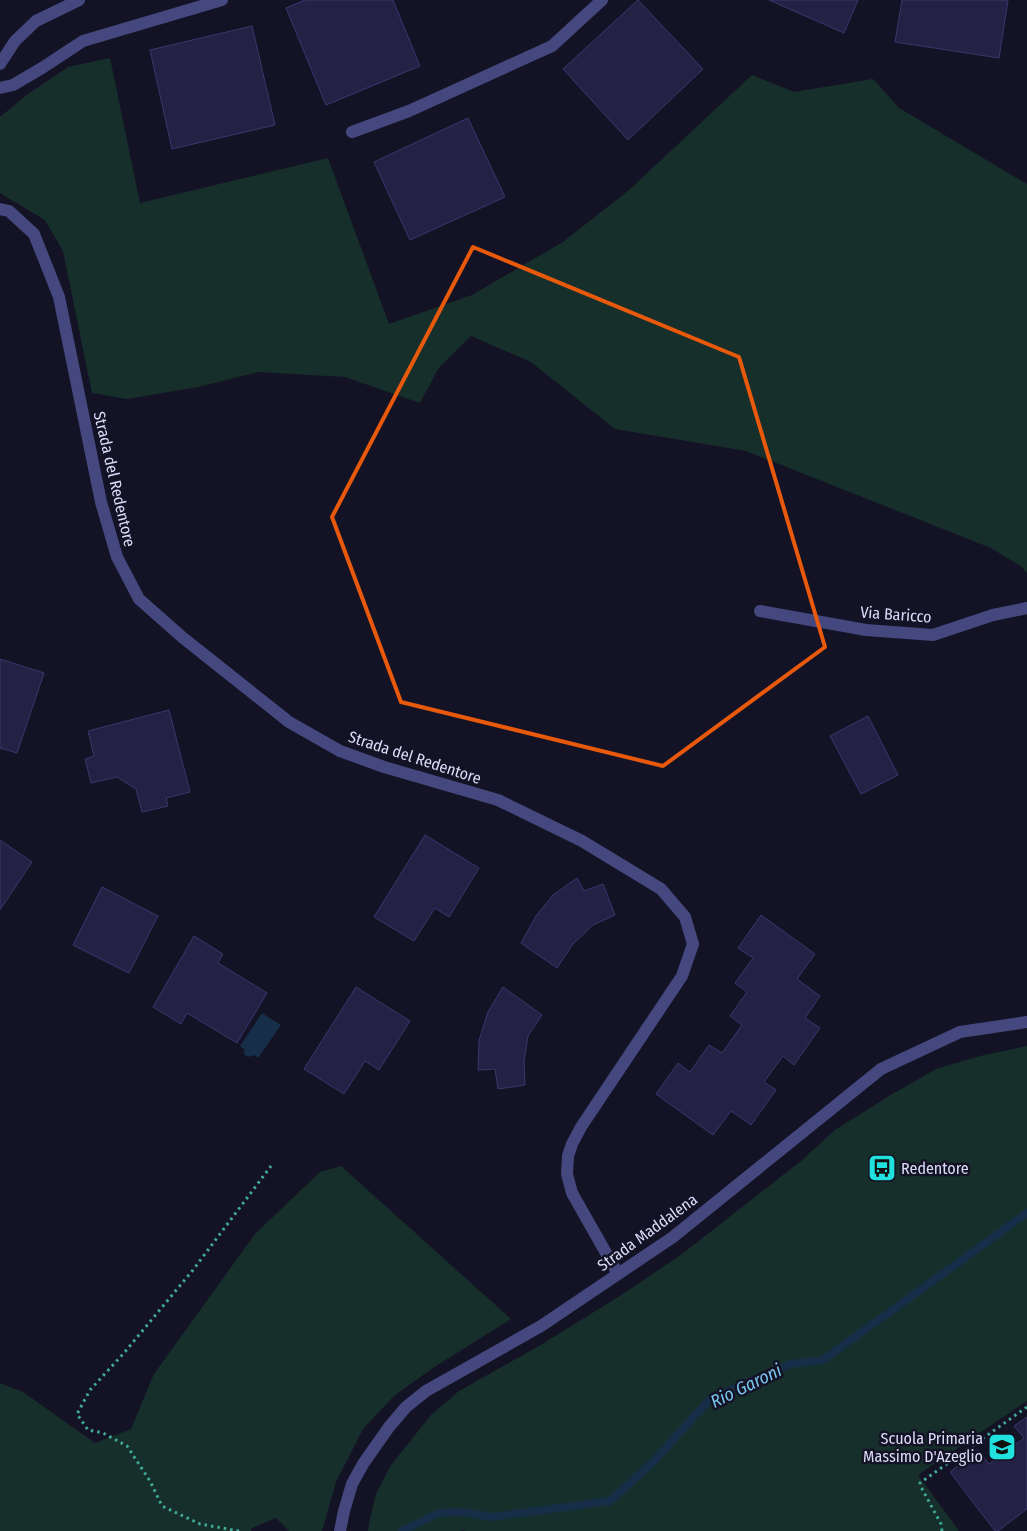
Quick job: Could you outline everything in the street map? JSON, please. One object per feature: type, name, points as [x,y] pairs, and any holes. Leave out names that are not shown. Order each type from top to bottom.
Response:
[{"type":"street","points":[[0,64],[15,41],[36,21],[78,0]]},
{"type":"street","points":[[0,88],[13,85],[83,41],[222,0]]},
{"type":"street","points":[[352,132],[409,111],[552,46],[602,0]]},
{"type":"street","name":"Strada del Redentore","points":[[0,208],[8,211],[34,234],[59,297],[101,502],[116,557],[139,599],[182,637],[289,722],[340,752],[384,768],[498,800],[582,841],[661,889],[685,917],[693,944],[682,976],[581,1127],[568,1156],[567,1174],[572,1193],[618,1274]]},
{"type":"street","name":"Via Baricco","points":[[760,611],[866,630],[933,635],[993,615],[1027,608]]},
{"type":"street","name":"Strada Maddalena","points":[[340,1531],[352,1484],[363,1464],[389,1427],[406,1407],[426,1391],[541,1326],[673,1237],[881,1069],[960,1032],[1027,1022]]},
{"type":"path","points":[[239,1531],[200,1524],[162,1506],[150,1480],[127,1446],[103,1433],[88,1430],[77,1414],[90,1390],[124,1353],[192,1270],[271,1166]]},
{"type":"path","points":[[942,1531],[941,1524],[920,1483],[1027,1407]]},
{"type":"highlighted area","points":[[473,247],[739,357],[825,647],[663,766],[401,702],[332,517]]},
{"type":"green space","points":[[110,58],[140,203],[328,158],[389,324],[472,295],[563,242],[629,190],[752,75],[794,92],[873,79],[899,108],[1027,184],[1027,573],[1022,567],[991,548],[746,451],[615,429],[531,362],[471,336],[438,369],[420,403],[345,377],[258,372],[198,387],[127,399],[92,393],[63,251],[45,220],[0,193],[0,117],[28,94],[68,67]]},
{"type":"green space","points":[[1027,1046],[1027,1401],[918,1475],[959,1531],[368,1531],[376,1494],[391,1465],[431,1415],[459,1391],[539,1346],[623,1294],[682,1254],[801,1161],[835,1130],[889,1096],[936,1069],[980,1056]]},
{"type":"green space","points":[[341,1166],[511,1319],[436,1366],[395,1395],[363,1429],[336,1482],[322,1531],[289,1531],[276,1518],[252,1528],[251,1531],[0,1531],[0,1383],[23,1392],[95,1443],[131,1429],[154,1374],[255,1234],[320,1172]]},
{"type":"water","points":[[262,1013],[281,1025],[258,1058],[254,1055],[248,1057],[240,1046]]},
{"type":"building","points":[[305,0],[393,0],[420,66],[326,105],[286,8]]},
{"type":"building","points":[[638,0],[703,69],[628,140],[563,69]]},
{"type":"building","points":[[769,0],[858,0],[844,33]]},
{"type":"building","points":[[902,0],[1008,0],[999,58],[895,42]]},
{"type":"building","points":[[252,26],[275,125],[172,149],[150,50]]},
{"type":"building","points":[[468,118],[505,197],[410,240],[374,162]]},
{"type":"building","points":[[0,659],[44,673],[17,753],[0,748]]},
{"type":"building","points":[[169,710],[190,792],[166,798],[168,806],[142,812],[136,789],[117,777],[91,783],[85,759],[94,756],[88,731]]},
{"type":"building","points":[[868,716],[898,775],[861,794],[830,736]]},
{"type":"building","points":[[425,835],[479,868],[449,917],[435,908],[414,941],[374,917]]},
{"type":"building","points":[[0,840],[32,862],[0,910]]},
{"type":"building","points":[[577,878],[584,891],[603,884],[615,915],[593,925],[573,944],[557,968],[521,943],[536,916],[553,895]]},
{"type":"building","points":[[102,887],[158,916],[129,973],[73,945]]},
{"type":"building","points":[[761,915],[815,954],[797,979],[820,996],[805,1018],[820,1028],[794,1065],[783,1056],[764,1082],[776,1090],[751,1125],[731,1111],[713,1135],[656,1094],[678,1063],[690,1072],[709,1045],[722,1053],[742,1025],[730,1016],[747,992],[735,983],[753,958],[738,948]]},
{"type":"building","points":[[194,936],[223,954],[218,963],[267,993],[237,1043],[187,1013],[181,1024],[153,1007]]},
{"type":"building","points":[[356,987],[410,1021],[379,1070],[365,1061],[344,1094],[304,1069]]},
{"type":"building","points":[[503,987],[542,1015],[528,1036],[524,1061],[525,1085],[498,1089],[495,1069],[478,1070],[479,1040],[488,1012]]},
{"type":"building","points":[[1027,1417],[1027,1509],[998,1531],[995,1531],[950,1472],[978,1450],[989,1464],[1024,1438],[1014,1426]]},
{"type":"waterway","name":"Rio Garoni","points":[[402,1531],[439,1513],[463,1512],[492,1517],[610,1501],[652,1463],[710,1399],[790,1364],[823,1360],[1027,1213]]},
{"type":"place","name":"Redentore","points":[[882,1168]]},
{"type":"place","name":"Scuola Primaria Massimo D'Azeglio","points":[[1002,1447]]}]
